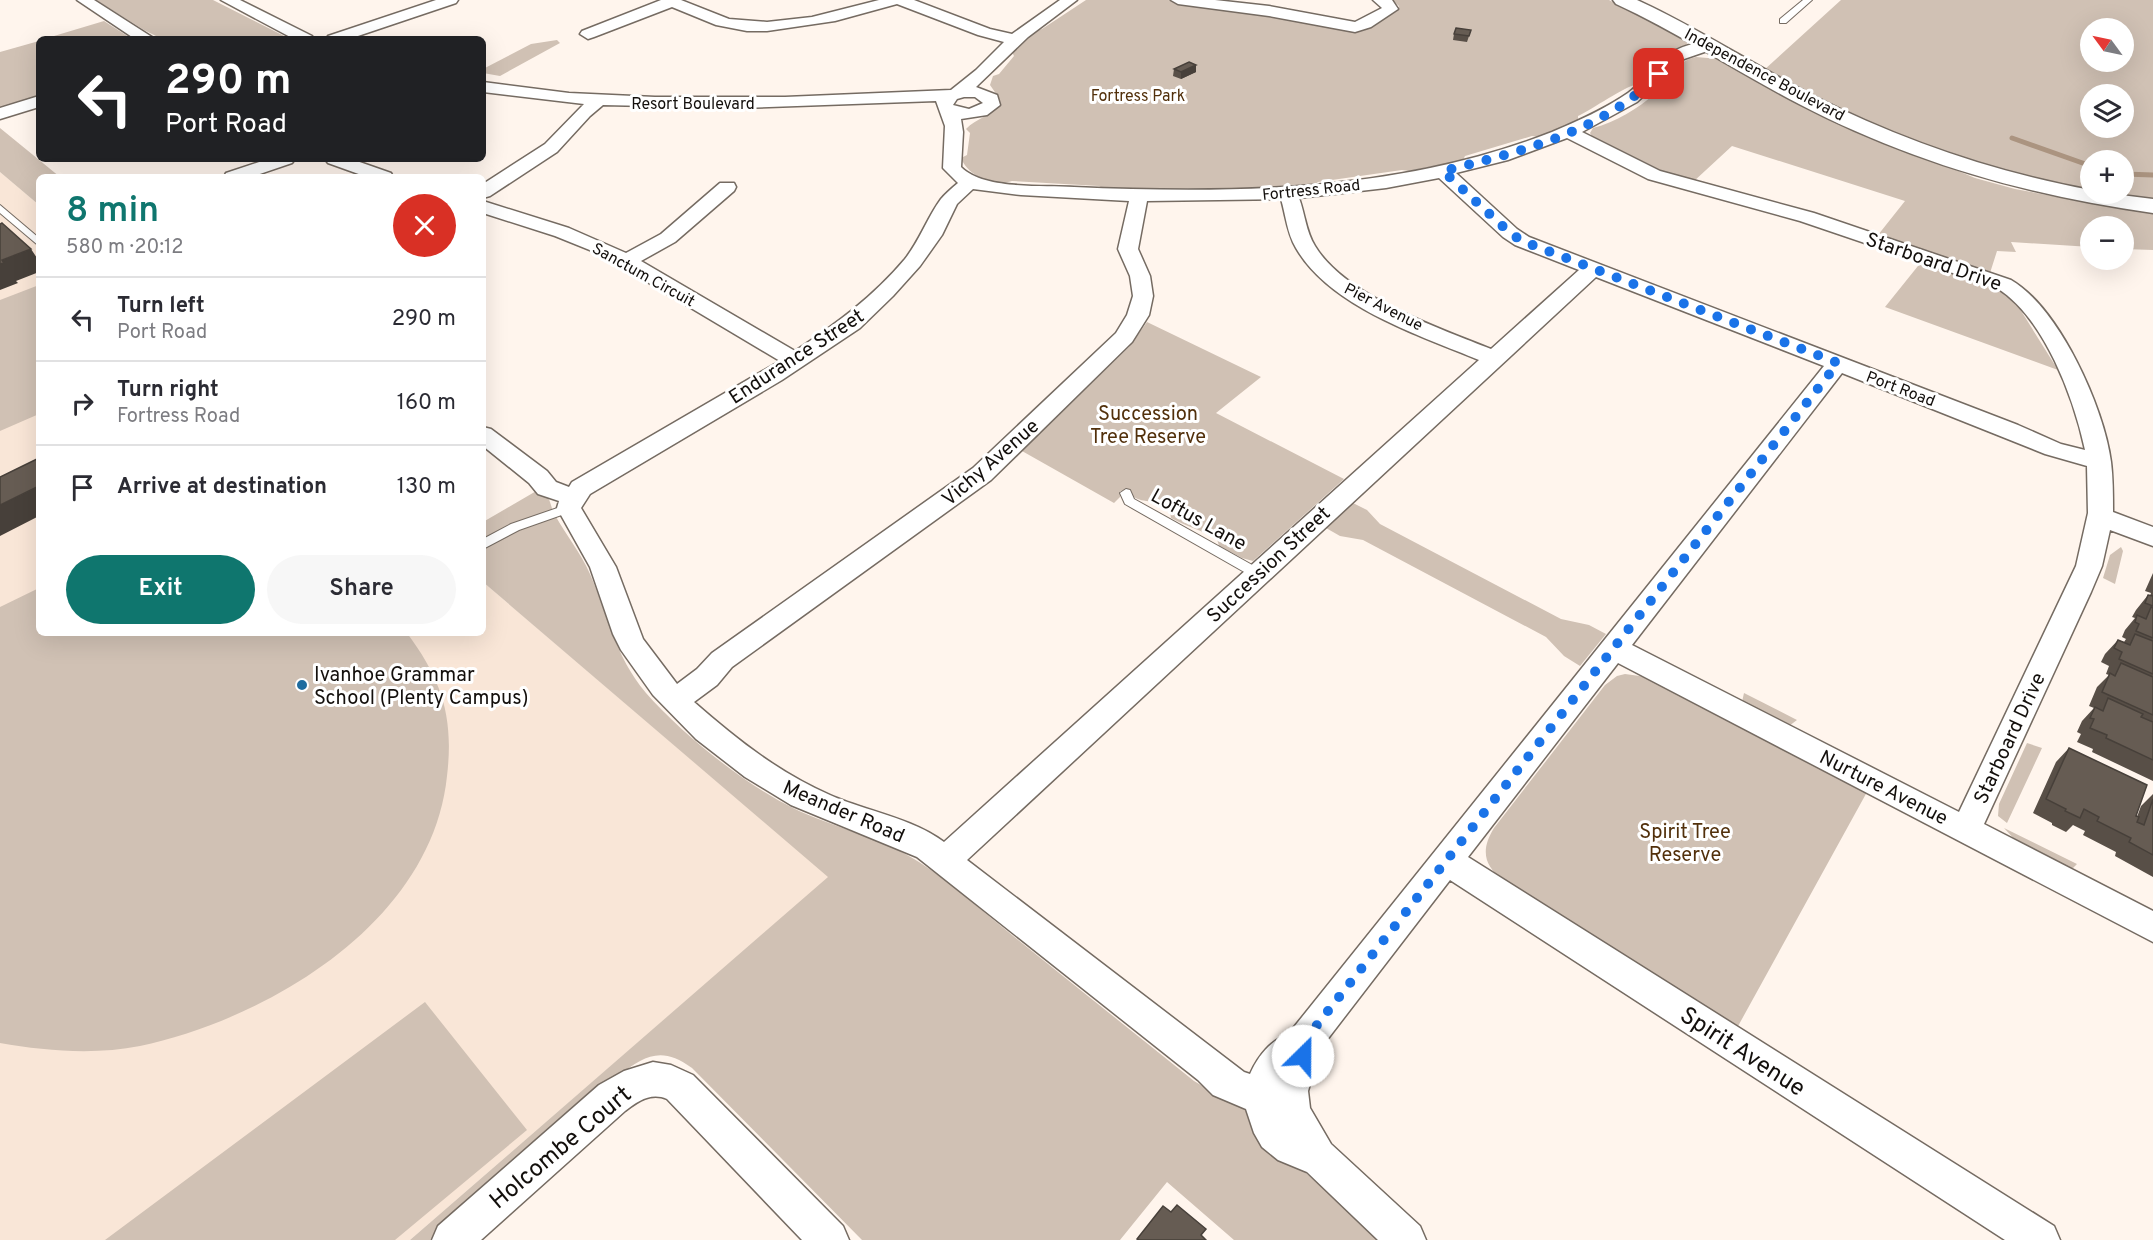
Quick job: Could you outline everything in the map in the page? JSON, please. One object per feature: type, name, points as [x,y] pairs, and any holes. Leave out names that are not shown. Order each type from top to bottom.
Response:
[{"type":"street","points":[[84,0],[141,36]]},
{"type":"street","points":[[228,0],[302,33],[319,33],[320,36]]},
{"type":"street","points":[[250,0],[302,33]]},
{"type":"street","points":[[350,35],[451,0]]},
{"type":"street","points":[[588,34],[671,1],[727,24],[753,26],[838,16],[894,0]]},
{"type":"street","points":[[900,0],[984,32],[1016,40]]},
{"type":"street","points":[[950,101],[985,73],[1016,40],[1070,0]]},
{"type":"street","points":[[1178,0],[1269,11],[1355,27],[1366,24],[1390,9],[1388,4],[1380,0]]},
{"type":"street","name":"Independence Boulevard","points":[[1622,0],[1715,48],[1828,111],[1942,159],[2041,188],[2095,199],[2153,206]]},
{"type":"street","name":"Fortress Road","points":[[970,182],[1007,188],[1139,196],[1288,193],[1365,184],[1443,171],[1500,156],[1568,132],[1622,104],[1651,82],[1673,59],[1681,55],[1715,48]]},
{"type":"street","points":[[956,132],[979,112],[992,105],[988,96],[985,73]]},
{"type":"street","name":"Resort Boulevard","points":[[486,88],[591,105],[723,105],[904,99],[950,101]]},
{"type":"street","points":[[950,101],[978,92],[988,96]]},
{"type":"street","points":[[950,101],[965,114],[979,112]]},
{"type":"street","points":[[950,101],[956,132],[951,151],[952,168],[970,182]]},
{"type":"street","points":[[0,114],[36,102]]},
{"type":"street","points":[[486,190],[551,148],[591,105]]},
{"type":"street","name":"Starboard Drive","points":[[1568,132],[1654,175],[1799,215],[2012,288],[2029,304],[2068,368],[2087,409],[2098,456],[2102,498],[2100,522],[2081,585],[1966,830]]},
{"type":"street","points":[[241,174],[274,162]]},
{"type":"street","points":[[344,162],[376,174]]},
{"type":"street","name":"Port Road","points":[[1443,171],[1515,237],[1592,269],[2010,430],[2053,449],[2098,456]]},
{"type":"street","name":"Endurance Street","points":[[574,498],[796,361],[852,323],[886,292],[923,249],[949,201],[970,182]]},
{"type":"street","points":[[626,261],[668,238],[727,187]]},
{"type":"street","name":"Pier Avenue","points":[[1288,193],[1302,242],[1313,260],[1335,281],[1375,305],[1494,358]]},
{"type":"street","name":"Vichy Avenue","points":[[671,695],[707,677],[722,660],[982,474],[1124,337],[1138,315],[1143,296],[1140,276],[1128,249],[1139,196]]},
{"type":"street","name":"Sanctum Circuit","points":[[486,208],[577,237],[626,261],[796,361]]},
{"type":"street","name":"Succession Street","points":[[946,860],[1592,269]]},
{"type":"street","points":[[1406,1240],[1318,1157],[1287,1144],[1272,1130],[1265,1118],[1277,1090],[1303,1056],[1302,1044],[1838,363]]},
{"type":"street","points":[[486,436],[538,477],[546,488],[574,498]]},
{"type":"street","name":"Meander Road","points":[[574,498],[607,576],[632,645],[671,695],[748,762],[786,787],[828,808],[907,837],[946,860],[1178,1045],[1211,1068],[1215,1076],[1225,1083],[1277,1090]]},
{"type":"street","points":[[2100,522],[2153,537]]},
{"type":"street","points":[[2100,522],[2153,543]]},
{"type":"street","name":"Nurture Avenue","points":[[1614,648],[2153,927]]},
{"type":"street","name":"Spirit Avenue","points":[[1447,861],[2040,1240]]},
{"type":"street","name":"Holcombe Court","points":[[452,1240],[612,1098],[637,1082],[656,1078],[665,1079],[680,1087],[829,1240]]},
{"type":"lane","points":[[1783,21],[1808,0]]},
{"type":"lane","points":[[0,208],[36,240]]},
{"type":"lane","name":"Loftus Lane","points":[[1126,493],[1129,501],[1258,574]]},
{"type":"lane","points":[[486,543],[574,498]]},
{"type":"shaded area","name":"Ivanhoe Grammar School (Plenty Campus)","points":[[0,172],[36,202],[36,636],[486,636],[486,585],[829,877],[410,1240],[0,1240]]},
{"type":"green space","points":[[96,0],[213,0],[284,36],[156,36]]},
{"type":"green space","name":"Fortress Park","points":[[1086,0],[1168,0],[1240,10],[1353,31],[1367,29],[1397,11],[1399,6],[1392,0],[1609,0],[1689,41],[1684,47],[1662,58],[1636,85],[1578,116],[1578,120],[1539,137],[1532,136],[1465,156],[1463,160],[1409,171],[1402,170],[1318,182],[1314,185],[1252,190],[1247,188],[1169,191],[1106,190],[1099,186],[997,182],[975,175],[961,158],[967,155],[970,133],[966,129],[1000,104],[999,98],[990,85],[993,76],[999,74],[1014,56],[1012,52],[1035,31],[1042,29]]},
{"type":"green space","points":[[1841,0],[2153,0],[2153,200],[2134,198],[2134,150],[2080,150],[2080,190],[1957,159],[1845,112],[1764,70]]},
{"type":"green space","points":[[104,21],[127,36],[54,36]]},
{"type":"green space","points":[[557,40],[560,43],[500,76],[486,74],[486,67],[531,44]]},
{"type":"green space","points":[[36,42],[36,98],[0,110],[0,52]]},
{"type":"green space","points":[[1696,57],[1719,59],[1815,112],[1975,178],[2015,189],[2080,201],[2080,204],[2153,211],[2153,250],[2134,249],[2134,216],[2080,216],[2080,246],[2011,242],[2016,252],[1997,251],[1990,273],[1878,235],[1905,201],[1732,146],[1693,182],[1652,168],[1593,138],[1590,133],[1593,128],[1618,119],[1641,104],[1656,93],[1656,89],[1678,66]]},
{"type":"green space","points":[[0,128],[36,157],[36,162],[42,162],[56,174],[36,174],[36,202],[0,172]]},
{"type":"green space","points":[[1922,261],[1996,287],[2013,298],[2058,370],[1885,307]]},
{"type":"green space","points":[[36,286],[36,415],[0,431],[0,300]]},
{"type":"green space","name":"Succession Tree Reserve","points":[[1147,322],[1261,377],[1216,413],[1344,479],[1253,561],[1219,546],[1217,539],[1171,518],[1170,512],[1159,505],[1132,496],[1131,490],[1120,491],[1120,497],[1114,503],[1022,451],[1129,347]]},
{"type":"green space","points":[[538,490],[543,493],[586,566],[626,664],[646,693],[677,725],[734,772],[774,798],[809,815],[904,853],[943,879],[1194,1081],[1211,1091],[1236,1097],[1291,1160],[1378,1240],[1234,1240],[1167,1182],[1120,1240],[862,1240],[692,1068],[681,1061],[663,1055],[645,1058],[618,1076],[430,1240],[410,1240],[828,877],[486,585],[486,520]]},
{"type":"green space","points":[[1353,503],[1367,510],[1380,524],[1561,619],[1589,625],[1606,634],[1580,666],[1564,656],[1546,637],[1363,540],[1340,536],[1326,528]]},
{"type":"green space","points":[[2121,547],[2123,551],[2115,584],[2103,578],[2110,555]]},
{"type":"green space","points":[[36,589],[36,636],[409,636],[437,683],[447,717],[449,735],[447,776],[435,828],[411,876],[378,918],[337,955],[290,987],[241,1013],[190,1032],[123,1049],[52,1050],[0,1043],[0,607]]},
{"type":"green space","name":"Spirit Tree Reserve","points":[[1625,674],[1647,677],[1867,792],[1737,1028],[1503,880],[1491,868],[1486,856],[1487,843],[1494,828],[1605,685],[1617,676]]},
{"type":"green space","points":[[1744,693],[1797,720],[1789,726],[1742,702]]},
{"type":"green space","points":[[2027,743],[2042,748],[2007,823],[1998,816],[1999,804]]},
{"type":"green space","points":[[2004,828],[2077,864],[2070,871],[2017,842]]},
{"type":"green space","points":[[425,1002],[527,1130],[395,1240],[105,1240]]},
{"type":"building","points":[[1456,28],[1471,30],[1469,36],[1454,34]]},
{"type":"building","points":[[1189,62],[1196,65],[1181,72],[1174,69]]},
{"type":"building","points":[[2,223],[31,249],[2,260],[4,263],[0,264],[0,224]]},
{"type":"building","points":[[36,459],[36,487],[0,505],[0,477]]},
{"type":"building","points":[[2148,595],[2153,596],[2153,606],[2145,603]]},
{"type":"building","points":[[2151,607],[2153,608],[2153,638],[2136,631],[2139,624],[2135,622],[2137,615],[2146,619]]},
{"type":"building","points":[[2135,634],[2153,641],[2153,674],[2119,659],[2122,652],[2114,648],[2118,640],[2130,645]]},
{"type":"building","points":[[2121,663],[2153,677],[2153,715],[2102,692],[2110,673],[2115,676]]},
{"type":"building","points":[[2108,698],[2143,714],[2141,717],[2153,722],[2153,760],[2090,728],[2094,719],[2090,718],[2095,707],[2103,711]]},
{"type":"building","points":[[2069,748],[2147,785],[2136,816],[2139,817],[2137,822],[2144,825],[2153,799],[2153,855],[2129,842],[2131,838],[2097,821],[2099,817],[2084,809],[2080,818],[2046,799]]},
{"type":"building","points":[[1177,1205],[1206,1229],[1201,1235],[1206,1240],[1137,1239],[1163,1206],[1171,1212]]},
{"type":"waterway","points":[[2012,138],[2080,162]]},
{"type":"waterway","points":[[2134,174],[2153,175]]},
{"type":"place","name":"Ivanhoe Grammar School (Plenty Campus)","points":[[302,685]]},
{"type":"route","points":[[1303,1056],[1302,1044],[1838,363],[1522,241],[1510,233],[1443,171],[1500,156],[1568,132],[1622,104],[1641,91],[1659,74]]}]
